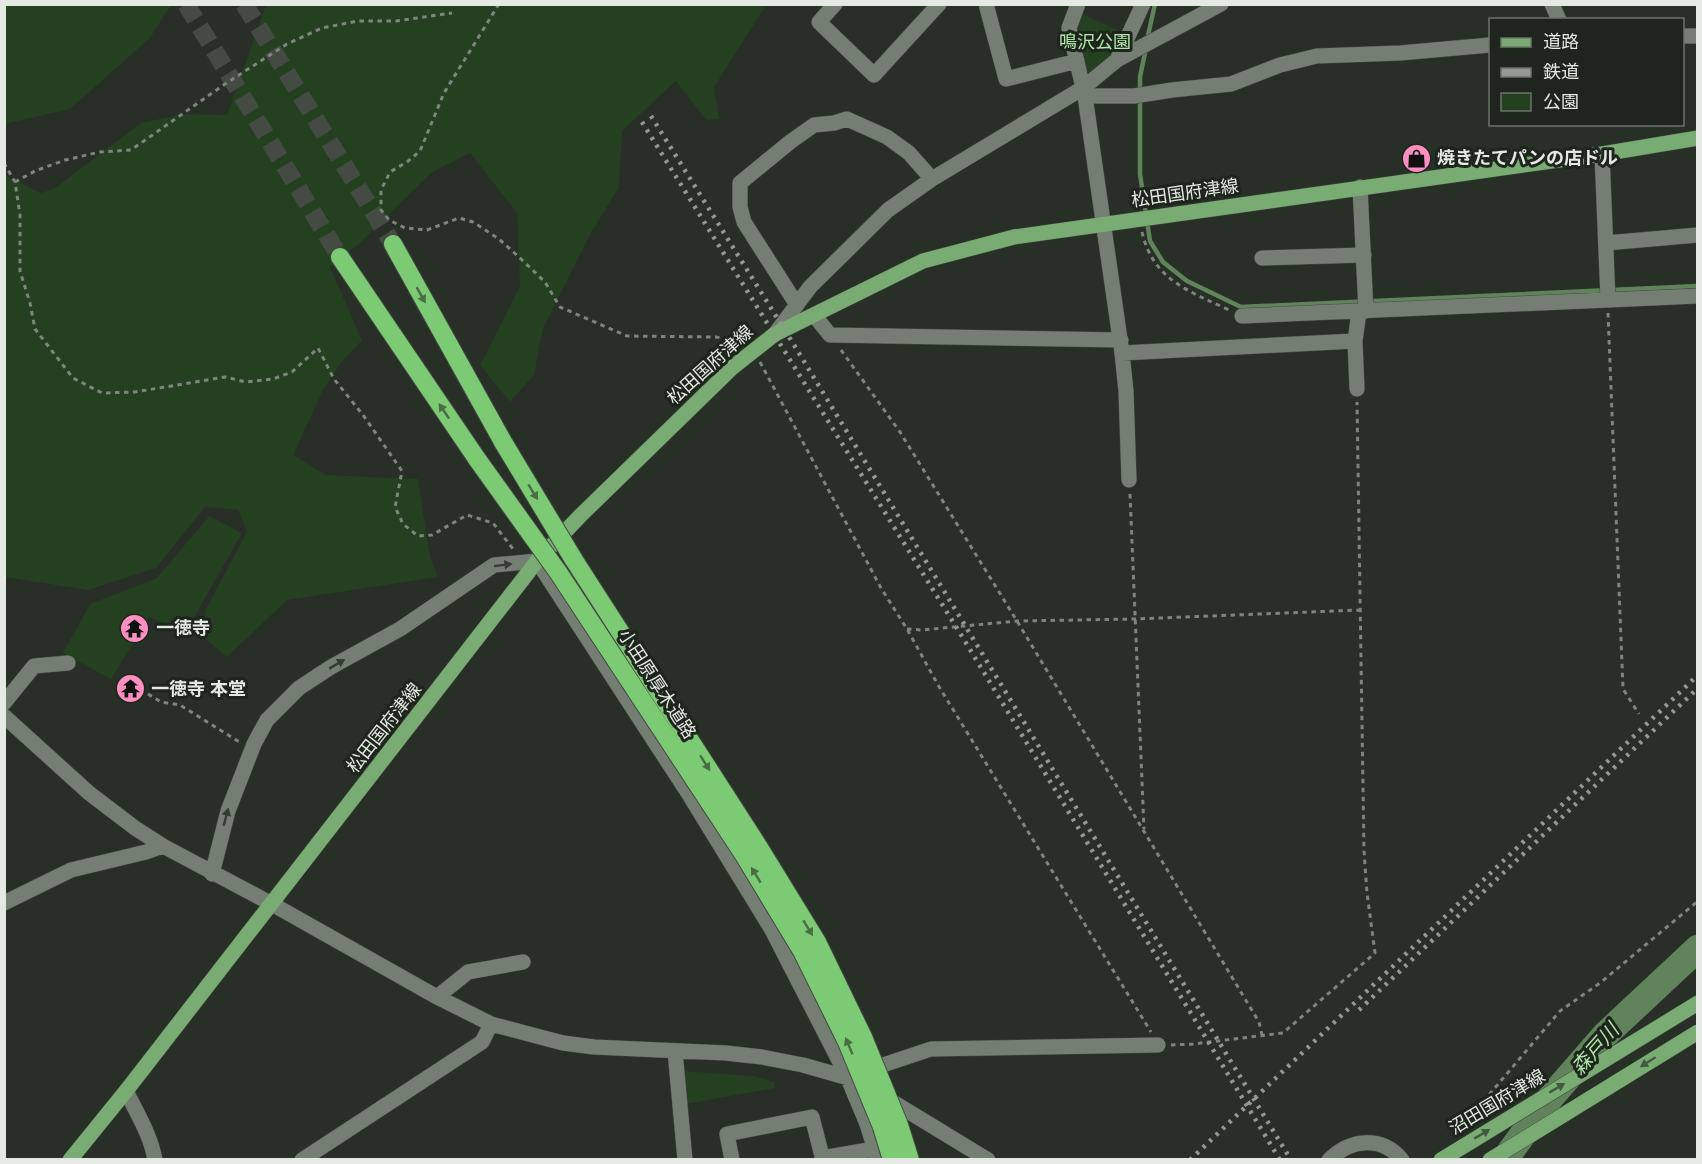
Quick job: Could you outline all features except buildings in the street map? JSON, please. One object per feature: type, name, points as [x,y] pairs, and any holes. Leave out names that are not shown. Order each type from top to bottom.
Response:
[{"type":"highway","name":"小田原厚木道路","points":[[393,244],[503,442],[574,560],[760,849],[817,942],[863,1037],[899,1125],[910,1160]]},
{"type":"highway","name":"小田原厚木道路","points":[[339,257],[477,459],[558,572],[744,855],[802,951],[847,1042],[882,1127],[892,1160]]},
{"type":"main road","name":"松田国府津線","points":[[70,1160],[272,904],[537,561],[580,516],[733,368],[775,334],[922,261],[1014,237],[1602,154],[1698,138]]},
{"type":"main road","name":"沼田国府津線","points":[[1441,1160],[1698,1003]]},
{"type":"main road","points":[[1490,1160],[1698,1032]]},
{"type":"street","points":[[836,4],[819,22],[874,75],[939,4]]},
{"type":"street","points":[[986,4],[1006,79],[1077,61]]},
{"type":"street","points":[[1078,4],[1069,28],[1084,92],[1121,347],[1126,391],[1129,480]]},
{"type":"street","points":[[1117,60],[1143,4]]},
{"type":"street","points":[[775,334],[810,287],[888,210],[932,179],[1084,92],[1117,60],[1221,4]]},
{"type":"street","points":[[1084,92],[1134,96],[1231,84],[1280,65],[1317,56],[1400,53],[1489,45]]},
{"type":"street","points":[[797,305],[744,222],[740,207],[740,183],[814,125],[847,119],[887,137],[909,153],[932,179]]},
{"type":"street","points":[[1602,154],[1608,299]]},
{"type":"street","points":[[1357,389],[1355,341],[1362,311],[1364,255],[1360,187]]},
{"type":"street","points":[[1606,243],[1698,235]]},
{"type":"street","points":[[1262,258],[1364,255]]},
{"type":"street","points":[[1242,316],[1698,296]]},
{"type":"street","points":[[814,315],[830,335],[1121,347],[1355,341]]},
{"type":"street","points":[[212,874],[228,811],[252,750],[267,720],[299,688],[368,645],[400,629],[494,565],[537,561],[733,865],[772,930],[847,1076],[867,1124],[876,1154],[822,1159],[812,1117],[727,1134],[732,1160]]},
{"type":"street","points":[[4,703],[34,666],[68,663]]},
{"type":"street","points":[[4,716],[89,793],[163,846],[272,904],[436,998],[491,1024],[563,1043],[594,1047],[726,1053],[762,1057],[847,1076],[904,1107],[988,1160]]},
{"type":"street","points":[[4,903],[71,870],[163,846]]},
{"type":"street","points":[[436,998],[468,972],[523,962]]},
{"type":"street","points":[[302,1160],[482,1042],[491,1024]]},
{"type":"street","points":[[847,1076],[931,1049],[1158,1045]]},
{"type":"street","points":[[675,1052],[685,1160]]},
{"type":"street","points":[[126,1091],[154,1151],[155,1160]]},
{"type":"street","points":[[1329,1160],[1343,1148],[1362,1142],[1393,1150],[1402,1160]]},
{"type":"path","points":[[499,4],[444,93],[420,151],[390,172],[381,190],[381,210],[389,220],[405,228],[427,230],[459,218],[474,222],[499,239],[526,263],[545,282],[560,307],[627,336],[716,337],[747,343],[753,350],[881,588],[1158,1045],[1193,1044],[1283,1033],[1375,953],[1364,851],[1357,389]]},
{"type":"path","points":[[15,182],[35,171],[64,160],[100,152],[131,150],[242,72],[286,44],[322,28],[358,21],[396,21],[452,13]]},
{"type":"path","points":[[4,163],[15,182],[20,215],[20,271],[35,329],[73,378],[102,393],[135,392],[225,377],[246,382],[273,379],[292,372],[318,348],[334,379],[363,415],[402,471],[395,507],[403,524],[418,536],[432,535],[467,515],[493,523],[517,554],[537,561]]},
{"type":"path","points":[[1139,219],[1144,243],[1151,258],[1165,275],[1186,290],[1242,316]]},
{"type":"path","points":[[1608,299],[1623,689],[1639,714]]},
{"type":"path","points":[[830,335],[900,432],[1017,621],[1259,1022],[1262,1035]]},
{"type":"path","points":[[1129,480],[1144,831]]},
{"type":"path","points":[[907,629],[922,630],[1017,621],[1360,610]]},
{"type":"path","points":[[148,694],[161,702],[180,705],[252,750]]},
{"type":"path","points":[[1466,1122],[1560,1011],[1600,983],[1698,901]]},
{"type":"green space","points":[[4,5],[171,5],[150,38],[70,109],[5,124]]},
{"type":"green space","points":[[266,5],[766,5],[714,87],[719,119],[706,120],[676,81],[622,131],[619,187],[591,233],[543,328],[534,375],[510,402],[480,365],[520,286],[517,213],[470,153],[432,172],[361,242],[330,267],[362,340],[341,363],[323,390],[293,455],[326,475],[418,479],[430,557],[438,577],[287,600],[227,657],[204,638],[205,611],[247,532],[238,510],[205,507],[156,568],[88,590],[5,577],[4,175],[41,193],[55,188],[141,123],[183,114],[227,115]]},
{"type":"green space","name":"鳴沢公園","points":[[1078,12],[1124,33],[1109,61],[1095,74],[1081,70],[1071,29]]},
{"type":"green space","points":[[209,516],[242,533],[193,619],[196,636],[149,617],[111,679],[63,653],[90,604],[157,578]]},
{"type":"green space","points":[[682,1071],[754,1076],[774,1082],[775,1088],[686,1104]]},
{"type":"waterway","points":[[1147,40],[1155,4]]},
{"type":"waterway","points":[[1146,48],[1140,77],[1140,174],[1150,241],[1163,262],[1187,281],[1241,307],[1698,286]]},
{"type":"waterway","name":"森戸川","points":[[1505,1159],[1545,1104],[1605,1035],[1698,948]]},
{"type":"tunnel","points":[[186,4],[340,257]]},
{"type":"tunnel","points":[[244,4],[393,244]]},
{"type":"railway","points":[[651,116],[794,345],[1291,1160]]},
{"type":"railway","points":[[642,122],[963,638],[1280,1160]]},
{"type":"railway","points":[[1190,1160],[1698,675]]},
{"type":"railway","points":[[1359,1010],[1698,688]]},
{"type":"place","name":"焼きたてパンの店ドル","points":[[1416,158]]},
{"type":"place","name":"一徳寺","points":[[135,628]]},
{"type":"place","name":"一徳寺 本堂","points":[[130,689]]}]
